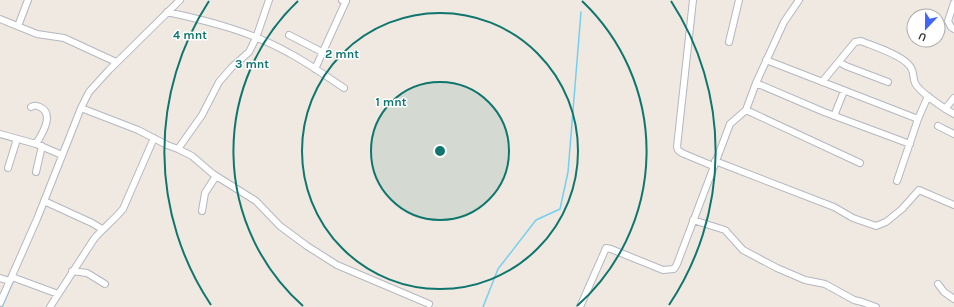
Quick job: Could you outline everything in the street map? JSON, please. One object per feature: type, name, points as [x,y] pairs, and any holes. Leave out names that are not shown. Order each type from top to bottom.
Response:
[{"type":"street","points":[[18,26],[28,0]]},
{"type":"street","points":[[0,303],[14,279],[46,202],[62,155],[90,92],[116,62],[180,0]]},
{"type":"street","points":[[178,148],[202,115],[219,82],[232,67],[249,52],[256,38],[269,0]]},
{"type":"street","points":[[314,69],[345,0]]},
{"type":"street","points":[[693,0],[677,146],[678,150],[682,153],[827,204],[853,218],[876,226],[886,222],[902,209],[919,190],[954,205]]},
{"type":"street","points":[[729,42],[739,0]]},
{"type":"street","points":[[580,307],[606,248],[663,270],[674,269],[730,124],[746,110],[756,83],[784,22],[799,0]]},
{"type":"street","points":[[954,3],[948,21],[954,29]]},
{"type":"street","points":[[167,12],[212,22],[256,38],[290,53],[344,88]]},
{"type":"street","points":[[0,19],[37,34],[64,38],[116,62]]},
{"type":"street","points":[[289,35],[322,52]]},
{"type":"street","points":[[822,82],[856,41],[861,42],[903,59],[909,64],[914,72],[914,82],[916,86],[945,109],[954,114]]},
{"type":"street","points":[[766,60],[918,118]]},
{"type":"street","points":[[839,62],[888,82]]},
{"type":"street","points":[[756,83],[834,116],[910,144]]},
{"type":"street","points":[[834,116],[844,91]]},
{"type":"street","points":[[897,181],[918,118],[928,96]]},
{"type":"street","points":[[945,109],[954,98]]},
{"type":"street","points":[[31,107],[35,105],[39,106],[47,113],[47,118],[39,145],[36,172]]},
{"type":"street","points":[[83,109],[138,130],[168,146],[178,148],[192,156],[216,176],[256,201],[280,226],[307,246],[337,265],[428,304]]},
{"type":"street","points":[[746,110],[860,163]]},
{"type":"street","points":[[938,126],[954,134]]},
{"type":"street","points":[[0,134],[39,145],[62,155]]},
{"type":"street","points":[[50,307],[72,271],[102,229],[116,218],[123,209],[154,138]]},
{"type":"street","points":[[8,168],[17,139]]},
{"type":"street","points":[[202,211],[205,193],[216,176]]},
{"type":"street","points":[[46,202],[102,229]]},
{"type":"street","points":[[693,220],[725,230],[743,250],[777,268],[805,280],[825,284],[854,300],[876,307]]},
{"type":"street","points":[[72,271],[87,273],[105,284]]},
{"type":"street","points":[[0,278],[14,279],[58,294]]},
{"type":"street","points":[[938,284],[954,301],[952,307]]},
{"type":"waterway","points":[[483,307],[498,269],[536,220],[560,209],[568,172],[581,12]]},
{"type":"waterway","points":[[2,307],[13,282]]}]
